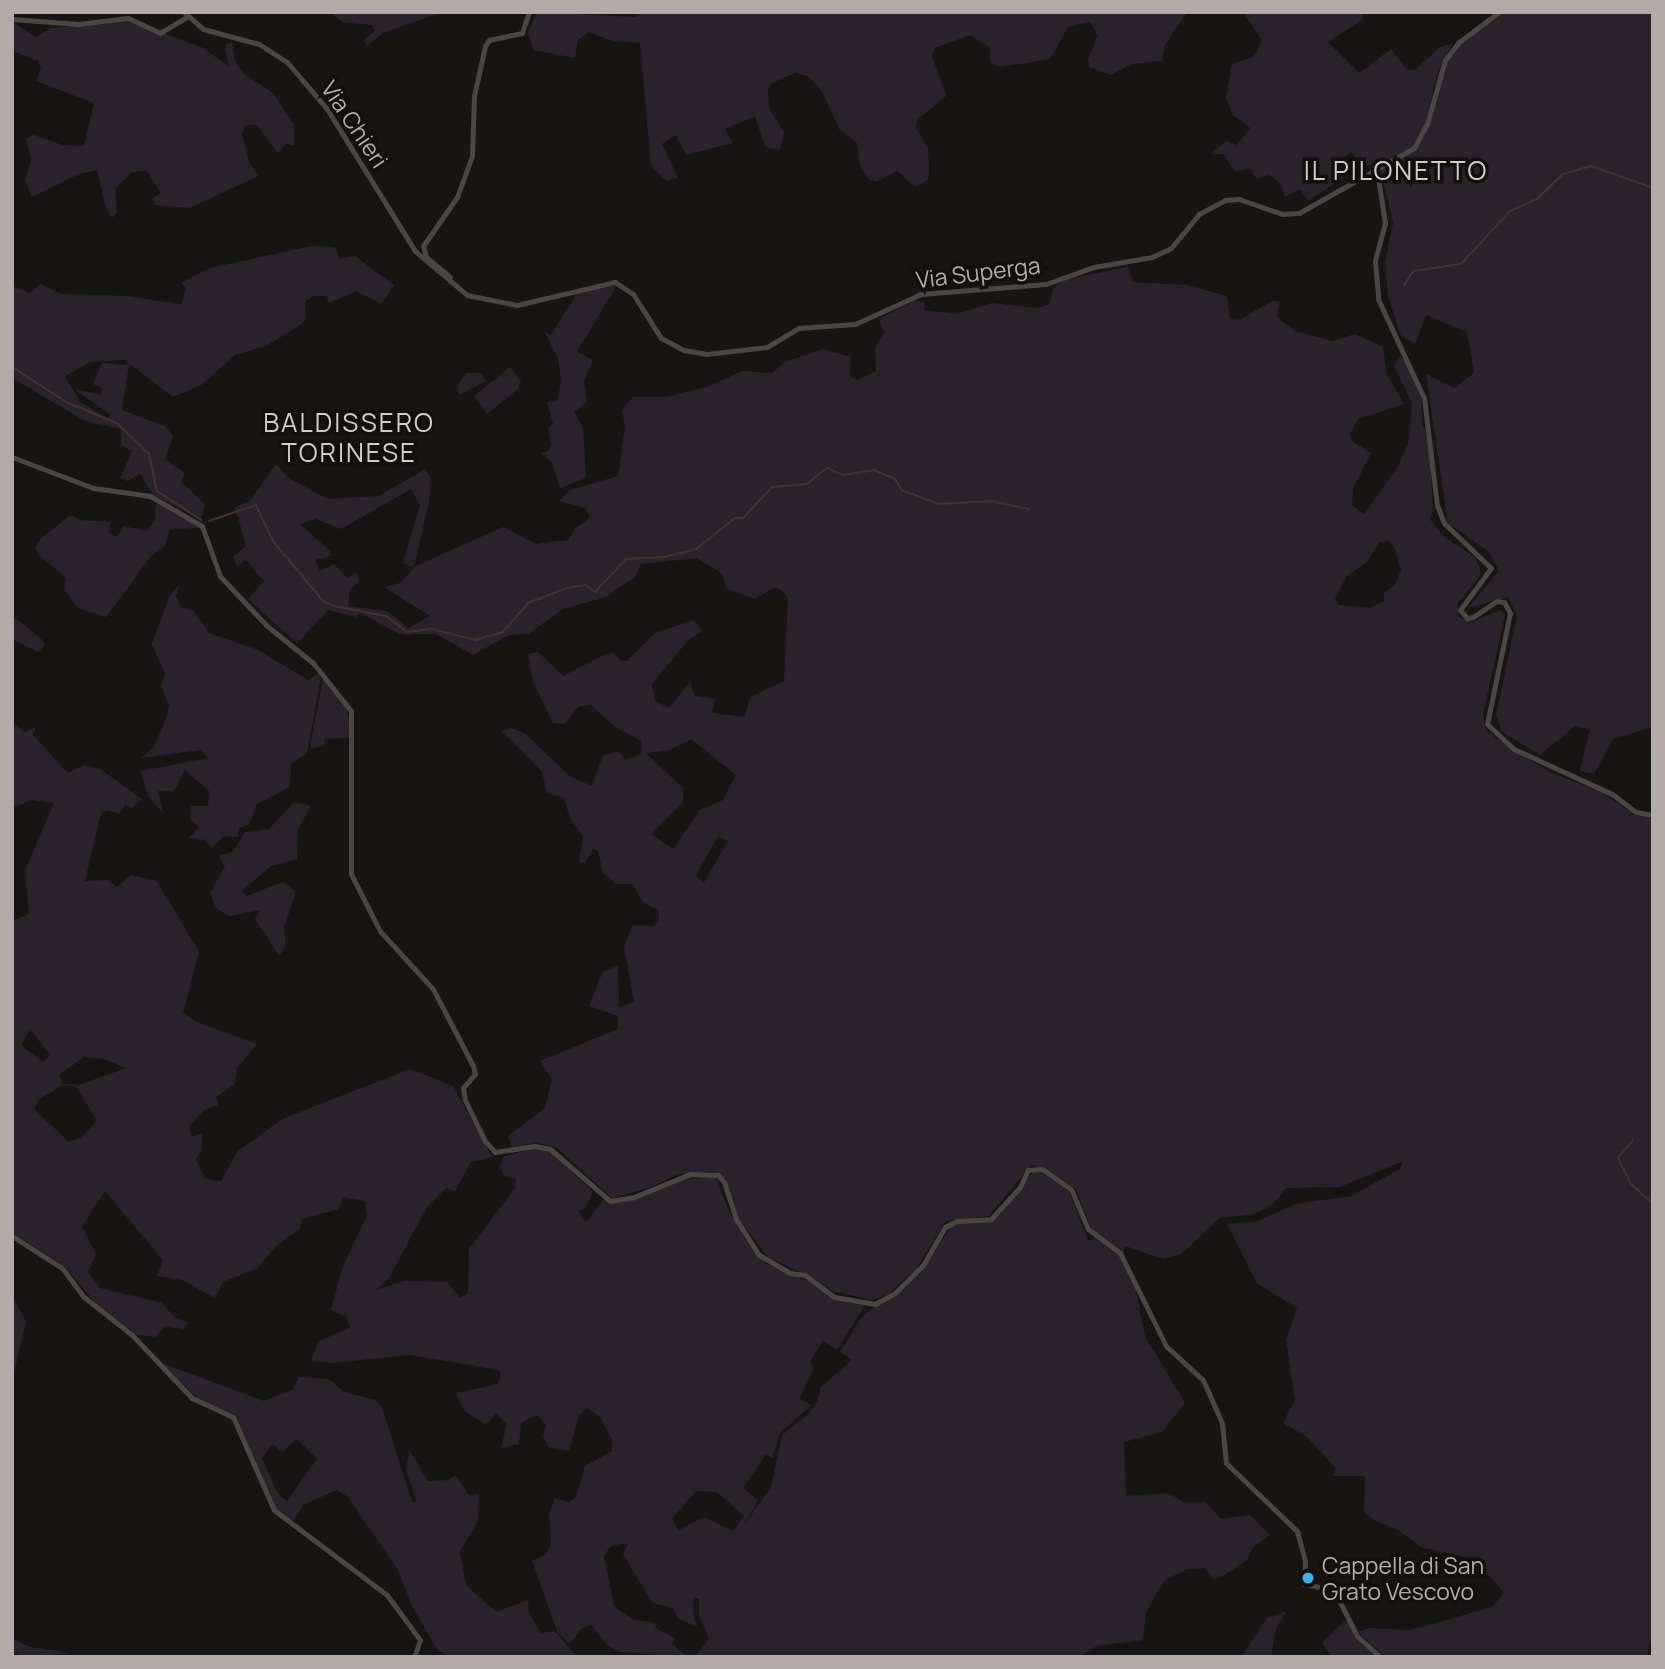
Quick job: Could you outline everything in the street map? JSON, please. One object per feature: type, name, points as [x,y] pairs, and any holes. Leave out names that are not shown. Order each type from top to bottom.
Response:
[{"type":"street","points":[[455,285],[426,257],[423,246],[457,197],[472,156],[474,96],[485,46],[489,40],[522,33],[529,12]]},
{"type":"street","name":"Via Superga","points":[[467,295],[517,304],[615,282],[633,294],[655,331],[672,345],[694,353],[752,351],[799,328],[855,324],[921,294],[1046,284],[1094,267],[1152,257],[1171,248],[1199,214],[1226,200],[1239,199],[1292,215],[1377,172],[1414,148],[1423,135],[1439,72],[1451,50],[1499,12]]},
{"type":"street","points":[[12,19],[65,24],[128,18],[160,33],[170,31],[186,15]]},
{"type":"street","name":"Via Chieri","points":[[186,15],[212,33],[259,44],[293,69],[348,140],[415,251],[467,295]]},
{"type":"street","points":[[1377,172],[1385,223],[1375,261],[1378,299],[1424,398],[1437,505],[1444,523],[1454,538],[1481,554],[1490,568],[1460,610],[1467,618],[1497,601],[1509,606],[1510,613],[1487,724],[1514,749],[1612,794],[1636,812],[1653,815]]},
{"type":"street","points":[[12,457],[93,488],[150,496],[202,526],[220,576],[267,625],[317,668],[351,711],[355,722],[354,821],[348,855],[354,884],[380,931],[433,989],[473,1066],[475,1073],[463,1088],[485,1142],[501,1153],[535,1146],[550,1149],[610,1201],[634,1197],[690,1174],[710,1172],[724,1182],[736,1219],[759,1255],[790,1273],[804,1275],[834,1297],[869,1303],[895,1293],[923,1265],[945,1227],[957,1221],[991,1219],[1020,1187],[1028,1170],[1042,1169],[1071,1189],[1088,1229],[1120,1253],[1166,1346],[1203,1380],[1222,1423],[1229,1467],[1265,1496],[1297,1531],[1305,1561],[1304,1584],[1334,1590],[1357,1636],[1380,1657]]},
{"type":"street","points":[[12,1236],[62,1268],[84,1297],[132,1335],[192,1398],[233,1417],[274,1510],[387,1595],[420,1640],[414,1657]]},
{"type":"shaded area","points":[[330,12],[442,12],[383,33],[367,46],[364,40],[375,31],[372,25],[342,22]]},
{"type":"shaded area","points":[[537,12],[635,17],[645,12],[1187,12],[1165,45],[1162,61],[1131,64],[1111,75],[1089,67],[1088,59],[1098,35],[1090,22],[1068,27],[1050,59],[1027,63],[998,67],[991,63],[989,47],[970,35],[935,48],[932,56],[946,96],[917,120],[916,128],[928,147],[929,172],[928,180],[915,187],[897,171],[876,182],[869,180],[860,166],[857,143],[839,129],[823,93],[808,76],[795,73],[772,83],[768,89],[769,109],[784,132],[780,150],[765,147],[755,116],[725,129],[733,143],[686,155],[676,135],[662,144],[678,178],[666,181],[651,166],[640,43],[612,41],[589,32],[578,40],[575,58],[533,50],[528,32]]},
{"type":"shaded area","points":[[1243,12],[1363,12],[1363,19],[1328,42],[1359,73],[1391,49],[1406,69],[1415,70],[1440,47],[1452,44],[1438,72],[1425,124],[1413,147],[1379,169],[1375,164],[1363,167],[1351,152],[1338,162],[1343,178],[1308,201],[1300,189],[1285,197],[1281,184],[1269,175],[1257,179],[1250,169],[1234,171],[1224,154],[1211,154],[1226,141],[1237,145],[1250,128],[1232,114],[1226,97],[1232,64],[1254,57],[1262,40]]},
{"type":"shaded area","points":[[1502,12],[1653,12],[1653,727],[1613,739],[1594,774],[1580,771],[1590,729],[1575,726],[1540,755],[1502,732],[1496,715],[1517,616],[1508,597],[1468,608],[1499,571],[1489,552],[1448,523],[1426,374],[1454,388],[1474,373],[1467,332],[1426,315],[1415,344],[1401,336],[1388,296],[1385,262],[1393,223],[1381,171],[1421,141],[1441,73],[1453,48]]},
{"type":"shaded area","points":[[12,21],[36,37],[51,28],[131,21],[203,48],[228,66],[225,45],[232,42],[235,61],[244,74],[273,93],[294,124],[294,146],[286,144],[278,153],[257,125],[245,125],[242,134],[249,162],[258,176],[190,208],[155,205],[152,199],[161,193],[147,171],[132,172],[115,189],[117,212],[112,218],[106,208],[97,170],[79,174],[32,197],[25,180],[31,160],[26,138],[34,135],[62,145],[84,146],[94,103],[36,81],[41,69],[38,61],[13,51]]},
{"type":"shaded area","points":[[311,246],[335,247],[339,259],[355,256],[394,285],[381,304],[356,291],[329,303],[327,296],[313,296],[305,302],[306,319],[300,325],[266,346],[235,355],[201,385],[173,397],[125,360],[90,362],[65,376],[80,402],[108,418],[110,414],[74,389],[101,395],[102,388],[93,384],[102,363],[129,365],[122,410],[165,426],[173,436],[165,460],[185,473],[181,482],[205,504],[201,519],[153,495],[140,474],[127,481],[120,478],[132,451],[121,445],[121,429],[85,421],[12,378],[12,286],[30,293],[40,284],[61,294],[125,296],[181,304],[186,290],[182,282],[210,268]]},
{"type":"shaded area","points":[[1128,267],[1133,282],[1186,285],[1227,296],[1230,319],[1239,320],[1272,301],[1280,302],[1277,317],[1295,331],[1333,341],[1355,334],[1383,347],[1387,375],[1404,404],[1358,419],[1350,434],[1352,441],[1371,453],[1353,489],[1352,505],[1364,515],[1398,466],[1408,444],[1412,403],[1394,366],[1400,356],[1405,360],[1421,398],[1422,424],[1429,439],[1433,512],[1429,518],[1443,536],[1475,557],[1480,568],[1480,576],[1457,604],[1459,617],[1472,622],[1500,610],[1505,615],[1483,714],[1486,731],[1547,771],[1601,792],[1637,816],[1653,817],[1653,1627],[1647,1657],[1385,1657],[1358,1632],[1369,1628],[1411,1630],[1492,1607],[1504,1592],[1473,1559],[1421,1547],[1398,1530],[1374,1520],[1364,1512],[1365,1476],[1333,1476],[1336,1468],[1307,1437],[1283,1423],[1295,1400],[1286,1340],[1297,1308],[1257,1283],[1227,1224],[1255,1222],[1296,1204],[1351,1196],[1400,1169],[1403,1161],[1340,1187],[1286,1188],[1273,1204],[1255,1214],[1220,1218],[1181,1254],[1163,1259],[1125,1246],[1123,1254],[1093,1232],[1075,1188],[1032,1164],[989,1216],[946,1221],[916,1269],[887,1295],[872,1300],[832,1291],[810,1276],[769,1258],[740,1221],[725,1179],[713,1171],[678,1174],[649,1188],[612,1198],[556,1147],[536,1143],[512,1147],[508,1136],[545,1108],[552,1079],[540,1061],[618,1029],[618,1016],[589,1006],[603,971],[618,966],[619,1008],[634,1001],[624,946],[633,925],[654,926],[659,919],[658,911],[643,902],[632,884],[616,884],[603,873],[598,851],[593,849],[585,863],[579,862],[583,836],[570,818],[564,798],[547,793],[542,772],[502,731],[511,728],[526,734],[569,776],[592,786],[603,755],[618,752],[625,759],[635,757],[641,753],[642,741],[615,727],[591,705],[578,707],[565,724],[553,723],[533,682],[528,654],[538,652],[563,676],[606,654],[614,653],[621,661],[627,661],[655,633],[693,620],[703,631],[689,639],[652,684],[655,701],[669,708],[690,682],[695,696],[715,699],[712,713],[745,717],[750,697],[784,681],[788,597],[782,591],[775,587],[755,599],[725,588],[723,574],[697,558],[641,564],[635,577],[606,597],[563,609],[528,634],[509,635],[473,655],[436,634],[400,634],[360,613],[357,617],[328,610],[297,643],[248,599],[276,568],[264,581],[246,560],[237,566],[233,557],[246,546],[235,507],[250,501],[276,464],[290,479],[328,499],[379,496],[425,469],[431,478],[429,502],[414,567],[503,527],[536,544],[568,540],[575,528],[590,518],[586,508],[559,501],[570,490],[618,476],[625,426],[622,410],[633,397],[665,397],[710,386],[742,371],[772,373],[785,362],[823,349],[851,357],[850,377],[857,380],[876,371],[875,347],[884,332],[879,319],[914,301],[925,302],[924,310],[956,314],[992,303],[1037,308],[1050,304],[1053,288],[1067,279]],"holes":[[[411,489],[420,505],[403,563],[414,568],[400,583],[384,587],[430,616],[408,628],[387,611],[348,606],[350,589],[359,582],[358,575],[355,572],[348,579],[334,564],[320,571],[315,560],[331,556],[330,551],[300,524],[316,519],[341,529]],[[1387,541],[1394,546],[1401,570],[1395,585],[1384,593],[1384,601],[1370,608],[1339,605],[1335,598],[1347,576],[1367,562],[1379,542]],[[691,739],[736,775],[723,800],[700,810],[673,849],[651,834],[683,803],[683,788],[646,753],[670,750]],[[718,836],[728,841],[703,884],[696,875]]]},
{"type":"shaded area","points":[[617,285],[577,352],[593,360],[584,380],[587,402],[574,412],[583,428],[586,478],[560,488],[552,463],[541,453],[548,451],[551,445],[548,428],[553,424],[547,402],[558,401],[561,379],[558,359],[544,331],[551,335],[577,293]]},
{"type":"shaded area","points":[[510,367],[521,381],[518,389],[487,414],[474,396]]},
{"type":"shaded area","points":[[466,373],[480,373],[486,381],[459,395],[457,386]]},
{"type":"shaded area","points":[[156,503],[201,528],[170,529],[165,546],[151,556],[106,617],[78,608],[64,590],[66,578],[39,555],[35,547],[70,515],[80,520],[111,522],[108,532],[117,537],[123,526],[147,531],[155,520]]},
{"type":"shaded area","points":[[179,585],[176,597],[181,607],[194,611],[209,633],[258,650],[308,680],[318,674],[321,677],[307,753],[291,764],[290,787],[257,804],[249,824],[238,829],[238,837],[223,836],[212,849],[205,840],[189,838],[199,827],[190,818],[191,806],[208,806],[209,791],[185,770],[174,791],[158,791],[163,813],[148,796],[141,771],[208,758],[200,750],[141,758],[154,747],[167,716],[169,705],[161,686],[165,674],[152,644],[169,597]]},
{"type":"shaded area","points":[[12,615],[41,639],[45,645],[38,652],[12,639]]},
{"type":"shaded area","points":[[323,679],[347,708],[351,738],[325,739],[324,746],[310,748]]},
{"type":"shaded area","points":[[12,723],[25,732],[36,727],[33,735],[68,773],[84,765],[100,769],[142,799],[132,808],[125,805],[119,814],[108,810],[101,813],[85,881],[107,880],[117,887],[131,875],[157,881],[199,952],[183,1013],[197,1022],[257,1044],[237,1068],[235,1084],[216,1097],[218,1105],[204,1110],[189,1126],[191,1137],[202,1134],[202,1150],[196,1159],[205,1179],[221,1181],[237,1152],[282,1119],[410,1069],[453,1086],[492,1157],[471,1162],[455,1191],[446,1188],[427,1207],[389,1278],[376,1290],[404,1281],[447,1282],[460,1298],[468,1293],[469,1249],[515,1188],[516,1179],[504,1176],[500,1167],[503,1157],[534,1148],[550,1151],[593,1192],[585,1208],[578,1211],[586,1222],[603,1200],[631,1201],[684,1179],[716,1177],[730,1214],[765,1263],[813,1283],[833,1297],[865,1305],[837,1350],[823,1341],[810,1361],[814,1368],[799,1399],[812,1405],[780,1433],[772,1458],[766,1454],[743,1488],[758,1500],[742,1528],[771,1487],[782,1435],[806,1416],[817,1402],[821,1387],[852,1360],[840,1352],[861,1318],[922,1270],[952,1225],[993,1218],[1036,1169],[1069,1191],[1088,1240],[1096,1239],[1118,1254],[1135,1286],[1145,1336],[1185,1403],[1162,1432],[1124,1442],[1126,1496],[1168,1493],[1186,1503],[1206,1502],[1221,1519],[1250,1515],[1270,1535],[1253,1547],[1247,1560],[1223,1576],[1213,1579],[1205,1568],[1188,1569],[1165,1580],[1146,1612],[1143,1640],[1097,1646],[1079,1657],[695,1657],[709,1639],[699,1615],[699,1599],[694,1598],[693,1613],[697,1627],[677,1618],[673,1608],[653,1603],[623,1555],[628,1544],[610,1547],[604,1556],[614,1606],[634,1620],[657,1623],[655,1628],[675,1638],[672,1644],[688,1657],[620,1652],[608,1646],[591,1625],[581,1629],[569,1644],[557,1631],[532,1561],[545,1555],[551,1545],[549,1513],[555,1498],[569,1502],[576,1497],[585,1466],[612,1451],[612,1440],[600,1417],[587,1408],[579,1415],[569,1451],[549,1447],[543,1437],[546,1425],[537,1415],[521,1423],[519,1444],[501,1448],[507,1423],[496,1414],[486,1424],[465,1412],[456,1393],[498,1384],[501,1372],[490,1368],[409,1355],[333,1363],[311,1361],[318,1342],[350,1327],[347,1317],[331,1310],[342,1269],[367,1215],[365,1201],[344,1197],[338,1209],[302,1219],[300,1229],[275,1247],[258,1268],[223,1282],[215,1298],[182,1280],[157,1276],[163,1260],[105,1191],[82,1227],[96,1255],[88,1272],[100,1288],[162,1303],[174,1317],[189,1323],[183,1329],[165,1326],[156,1337],[133,1334],[99,1307],[64,1266],[12,1233],[12,921],[29,914],[25,871],[54,803],[32,800],[12,808]],"holes":[[[30,1029],[50,1055],[43,1062],[21,1045]],[[84,1057],[104,1059],[126,1068],[79,1085],[63,1084],[59,1075]],[[63,1085],[76,1087],[97,1120],[82,1137],[69,1142],[34,1109],[38,1100]],[[696,1491],[717,1492],[744,1516],[733,1531],[704,1517],[679,1530],[672,1519]]]},
{"type":"shaded area","points":[[294,802],[311,806],[298,829],[297,859],[271,866],[242,891],[247,896],[282,882],[296,891],[284,928],[286,945],[279,956],[255,919],[261,910],[228,916],[215,907],[210,892],[225,867],[218,856],[233,852],[245,832],[269,829]]},
{"type":"shaded area","points":[[12,1295],[26,1322],[12,1381]]},
{"type":"shaded area","points":[[159,1362],[264,1401],[292,1390],[299,1377],[329,1379],[344,1392],[375,1400],[382,1407],[412,1502],[417,1502],[406,1471],[409,1450],[428,1481],[449,1480],[455,1475],[469,1495],[479,1494],[478,1521],[460,1551],[466,1585],[496,1612],[528,1600],[529,1614],[541,1633],[555,1631],[577,1657],[449,1657],[437,1649],[412,1606],[398,1570],[348,1497],[337,1490],[303,1505],[292,1523],[275,1508],[234,1415],[201,1401]],"holes":[[[297,1439],[317,1459],[287,1501],[277,1492],[262,1458],[273,1444],[282,1452]]]},
{"type":"shaded area","points":[[1287,1611],[1276,1628],[1271,1657],[1241,1657],[1267,1618]]},
{"type":"shaded area","points":[[1347,1619],[1352,1631],[1379,1657],[1332,1657],[1322,1643]]},
{"type":"shaded area","points":[[12,1638],[30,1647],[73,1653],[21,1657],[12,1650]]},
{"type":"waterway","points":[[1653,123],[1653,132]]},
{"type":"waterway","points":[[1404,285],[1413,271],[1461,264],[1510,211],[1537,199],[1563,174],[1591,166],[1653,188]]},
{"type":"waterway","points":[[12,367],[66,402],[116,423]]},
{"type":"waterway","points":[[118,424],[149,454],[157,491],[201,520]]},
{"type":"waterway","points":[[339,607],[386,616],[407,632],[432,629],[475,640],[503,632],[528,603],[567,588],[586,585],[595,592],[626,559],[664,557],[696,549],[735,518],[743,518],[772,487],[807,484],[827,468],[843,475],[874,470],[895,479],[902,490],[939,504],[991,501],[1029,509]]},
{"type":"waterway","points":[[209,521],[256,505],[272,540],[324,602],[337,607]]},
{"type":"waterway","points":[[1633,1140],[1618,1158],[1632,1185],[1653,1204]]},
{"type":"place","name":"Cappella di San Grato Vescovo","points":[[1308,1578]]},
{"type":"district","name":"IL PILONETTO","points":[[1396,171]]},
{"type":"district","name":"BALDISSERO TORINESE","points":[[349,438]]}]
